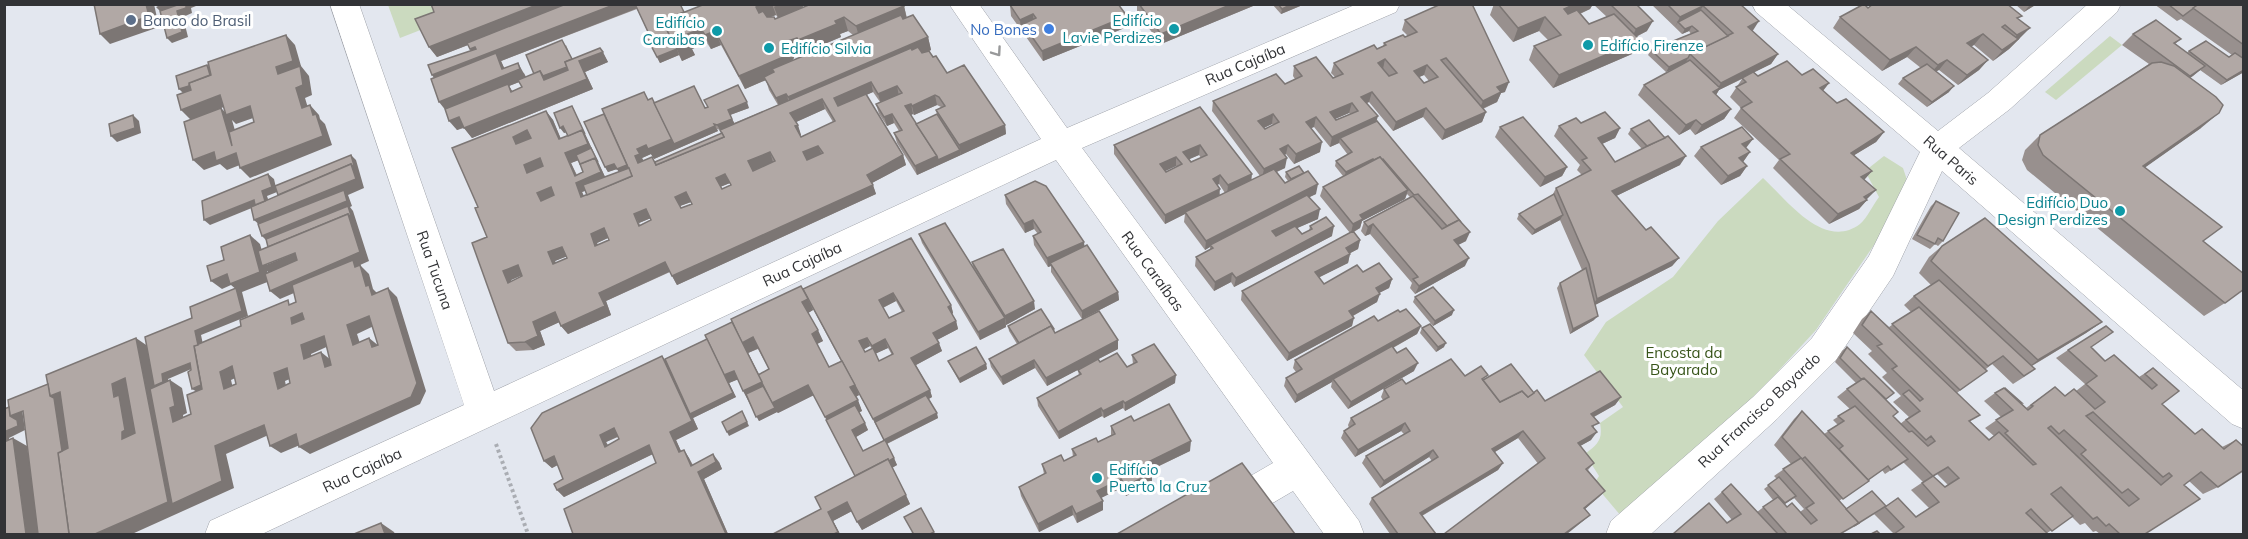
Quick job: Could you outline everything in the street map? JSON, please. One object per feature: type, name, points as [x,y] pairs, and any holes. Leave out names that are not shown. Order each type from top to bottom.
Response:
[{"type":"street","name":"Rua Tucuna","points":[[344,4],[484,412]]},
{"type":"street","name":"Rua Caraíbas","points":[[963,4],[1061,144],[1346,534]]},
{"type":"street","name":"Rua Cajaíba","points":[[223,534],[1061,144],[1386,4]]},
{"type":"street","name":"Rua Paris","points":[[1766,4],[2244,413]]},
{"type":"street","name":"Rua Francisco Bayardo","points":[[1624,534],[1765,408],[1824,349],[1881,266],[1937,148],[1999,101],[2108,4]]},
{"type":"street","points":[[1186,534],[1298,468]]},
{"type":"path","points":[[484,412],[528,534]]},
{"type":"green space","points":[[388,5],[433,5],[441,22],[400,38]]},
{"type":"green space","points":[[2110,36],[2122,45],[2056,100],[2045,92]]},
{"type":"green space","name":"Encosta da Bayarado","points":[[1884,156],[1903,168],[1907,180],[1876,242],[1816,330],[1724,430],[1621,516],[1594,484],[1599,476],[1585,454],[1598,441],[1601,434],[1600,423],[1623,407],[1584,355],[1606,322],[1673,277],[1718,221],[1763,178],[1795,209],[1820,227],[1833,231],[1846,231],[1860,224],[1879,197],[1865,171]]},
{"type":"building","points":[[94,4],[146,4],[149,16],[100,34]]},
{"type":"building","points":[[186,4],[186,8],[177,11],[182,32],[167,38],[160,11]]},
{"type":"building","points":[[431,4],[539,4],[429,47],[415,19],[434,12]]},
{"type":"building","points":[[566,4],[616,4],[432,75],[428,65],[476,49],[475,47],[470,49],[467,43]]},
{"type":"building","points":[[635,4],[680,4],[684,12],[662,21],[677,49],[657,57],[646,36],[649,34]]},
{"type":"building","points":[[705,4],[761,4],[756,7],[759,13],[763,11],[767,17],[775,19],[811,4],[903,4],[904,6],[856,26],[844,17],[835,21],[837,24],[798,40],[797,38],[788,41],[790,44],[785,49],[788,55],[739,76],[715,31],[705,35],[701,29],[685,35],[689,42],[676,47],[662,21]]},
{"type":"building","points":[[1118,4],[1127,16],[1042,51],[1023,24],[1036,18],[1033,14],[1020,20],[1010,5]]},
{"type":"building","points":[[1139,4],[1232,4],[1161,34]]},
{"type":"building","points":[[1278,4],[1292,4],[1282,9]]},
{"type":"building","points":[[1441,4],[1472,4],[1509,82],[1497,87],[1501,92],[1483,101],[1446,58],[1441,60],[1486,112],[1445,130],[1426,108],[1396,122],[1372,92],[1361,97],[1378,116],[1332,137],[1316,117],[1306,122],[1322,142],[1296,154],[1288,145],[1280,149],[1287,158],[1264,169],[1213,101],[1276,74],[1285,84],[1302,76],[1294,66],[1316,57],[1333,78],[1343,74],[1334,63],[1374,45],[1377,49],[1386,45],[1384,43],[1417,32],[1405,20]],"holes":[[[1385,59],[1397,73],[1389,76],[1378,63]],[[1427,65],[1438,77],[1424,83],[1414,71]],[[1352,103],[1358,111],[1336,120],[1330,112]],[[1273,114],[1279,122],[1265,129],[1258,121]]]},
{"type":"building","points":[[1498,4],[1575,4],[1564,9],[1568,14],[1577,10],[1589,24],[1614,14],[1640,40],[1559,75],[1534,46],[1561,35],[1545,17],[1518,28]]},
{"type":"building","points":[[1610,4],[1636,4],[1653,21],[1636,29]]},
{"type":"building","points":[[1667,4],[1740,4],[1759,21],[1748,27],[1778,54],[1721,83],[1690,54],[1733,33],[1703,6],[1680,17]]},
{"type":"building","points":[[1864,4],[1868,8],[1873,4],[2007,4],[2022,16],[2017,18],[2030,28],[2017,35],[2005,25],[2002,27],[2018,39],[2002,50],[1983,34],[1967,43],[1988,60],[1967,75],[1947,60],[1938,65],[1916,47],[1890,60],[1840,17]]},
{"type":"building","points":[[2168,4],[2199,4],[2183,16]]},
{"type":"building","points":[[2199,4],[2244,4],[2244,45],[2193,8]]},
{"type":"building","points":[[1701,10],[1728,36],[1669,67],[1651,50],[1698,31],[1692,26],[1685,29],[1678,22]]},
{"type":"building","points":[[901,15],[903,19],[913,15],[928,37],[788,97],[786,94],[776,98],[764,77],[774,72],[772,69]]},
{"type":"building","points":[[2156,20],[2181,39],[2174,43],[2205,66],[2190,76],[2133,34]]},
{"type":"building","points":[[286,35],[293,61],[276,67],[278,74],[300,66],[303,85],[296,88],[302,108],[310,105],[313,115],[316,114],[323,136],[240,168],[236,153],[216,161],[214,152],[193,160],[184,122],[221,108],[232,146],[229,132],[254,122],[250,106],[226,115],[220,95],[181,110],[177,95],[191,90],[189,83],[211,75],[208,62]]},
{"type":"building","points":[[562,40],[572,59],[565,62],[567,67],[543,76],[540,71],[534,74],[526,55]]},
{"type":"building","points":[[2206,41],[2229,57],[2235,53],[2244,59],[2244,70],[2227,80],[2189,51]]},
{"type":"building","points":[[918,47],[922,53],[929,51],[933,57],[936,56],[947,73],[964,65],[1005,125],[959,145],[936,110],[945,106],[939,97],[935,95],[912,106],[911,104],[905,106],[937,156],[915,166],[894,133],[902,130],[892,114],[884,117],[876,104],[902,93],[897,86],[878,94],[871,82],[834,98],[838,106],[866,94],[903,155],[867,175],[873,185],[672,276],[665,262],[599,293],[605,306],[561,326],[555,312],[533,322],[538,336],[525,342],[508,343],[472,243],[487,237],[475,208],[478,207],[452,148],[546,111],[559,139],[582,130],[588,144],[565,153],[575,176],[583,172],[580,164],[595,158],[601,172],[576,183],[581,197],[632,176],[602,109],[644,92],[648,100],[652,98],[672,139],[648,149],[646,145],[637,149],[640,154],[635,156],[638,163],[652,157],[656,165],[724,137],[720,130],[911,48],[912,50]],"holes":[[[822,99],[835,121],[801,137],[795,126],[798,125],[790,113]],[[527,130],[531,138],[516,144],[513,137]],[[818,146],[823,153],[807,160],[803,152]],[[770,152],[775,161],[753,171],[748,161]],[[540,158],[543,166],[527,173],[524,165]],[[725,174],[731,185],[722,189],[716,178]],[[551,187],[554,195],[541,201],[537,193]],[[686,192],[692,204],[681,208],[675,197]],[[646,209],[651,220],[639,226],[634,214]],[[604,228],[609,240],[595,246],[591,234]],[[562,247],[567,258],[553,264],[548,252]],[[518,265],[522,276],[508,283],[503,271]]]},
{"type":"building","points":[[600,48],[603,52],[579,61],[587,79],[464,128],[459,117],[449,121],[445,109],[508,84],[511,92],[522,87],[518,80],[540,71],[544,80],[568,70],[565,62]]},
{"type":"building","points":[[496,53],[502,69],[518,63],[520,69],[439,102],[431,79]]},
{"type":"building","points":[[1690,60],[1720,88],[1713,92],[1731,109],[1702,125],[1696,120],[1686,125],[1644,85]]},
{"type":"building","points":[[1787,61],[1802,75],[1813,69],[1829,83],[1820,88],[1837,103],[1846,99],[1884,132],[1851,153],[1872,171],[1861,177],[1876,190],[1864,197],[1867,200],[1838,214],[1780,159],[1790,154],[1741,108],[1752,102],[1736,87],[1746,82],[1742,78],[1753,72],[1758,76]]},
{"type":"building","name":"Edifício Duo Design Perdizes","points":[[2161,62],[2174,66],[2216,97],[2223,105],[2219,113],[2143,166],[2222,227],[2203,241],[2244,274],[2244,289],[2225,303],[2043,155],[2038,145],[2040,135],[2152,63]]},
{"type":"building","points":[[1927,64],[1954,86],[1932,102],[1903,78]]},
{"type":"building","points":[[207,65],[210,75],[179,89],[176,76]]},
{"type":"building","points":[[738,85],[747,102],[728,110],[732,119],[714,124],[715,126],[674,144],[654,103],[694,86],[705,108],[708,107],[704,100]]},
{"type":"building","points":[[572,106],[585,134],[582,130],[568,136],[563,126],[560,128],[554,113]]},
{"type":"building","points":[[1200,107],[1252,174],[1228,185],[1220,175],[1213,179],[1220,189],[1165,215],[1114,145]],"holes":[[[1200,145],[1207,155],[1191,162],[1183,152]],[[1176,157],[1182,164],[1166,172],[1160,164]]]},
{"type":"building","points":[[1605,112],[1620,128],[1598,138],[1615,162],[1668,136],[1686,156],[1612,191],[1646,230],[1651,227],[1679,258],[1597,299],[1589,264],[1556,188],[1591,170],[1582,160],[1587,158],[1559,126],[1576,118],[1581,123]]},
{"type":"building","points":[[604,114],[627,165],[617,169],[614,164],[605,167],[584,122]]},
{"type":"building","points":[[937,114],[960,150],[938,160],[916,124]]},
{"type":"building","points":[[133,115],[135,128],[111,136],[109,124]]},
{"type":"building","points":[[1523,117],[1567,167],[1545,177],[1500,127]]},
{"type":"building","points":[[1649,120],[1665,138],[1647,146],[1631,129]]},
{"type":"building","points":[[1377,121],[1461,222],[1459,220],[1447,226],[1418,194],[1414,195],[1380,157],[1346,172],[1336,161],[1352,152],[1340,138]]},
{"type":"building","points":[[1742,127],[1753,139],[1742,144],[1750,152],[1739,158],[1747,166],[1728,176],[1701,147]]},
{"type":"building","points":[[722,133],[724,137],[656,165],[655,162]]},
{"type":"building","points":[[591,148],[598,162],[595,158],[580,164],[576,155]]},
{"type":"building","points":[[351,155],[355,169],[351,164],[278,195],[275,186]]},
{"type":"building","points":[[1380,157],[1408,190],[1360,215],[1363,219],[1353,224],[1323,187]]},
{"type":"building","points":[[351,164],[356,179],[254,220],[251,207]]},
{"type":"building","points":[[1299,166],[1304,173],[1291,179],[1286,172]]},
{"type":"building","points":[[629,168],[632,176],[587,195],[583,185]]},
{"type":"building","points":[[1274,169],[1285,183],[1308,171],[1318,184],[1206,241],[1185,212]]},
{"type":"building","points":[[268,174],[272,187],[262,191],[265,201],[255,205],[254,200],[204,220],[202,201]]},
{"type":"building","points":[[1035,181],[1046,186],[1084,242],[1047,258],[1033,236],[1041,232],[1033,220],[1024,224],[1005,195]]},
{"type":"building","points":[[344,190],[347,201],[262,236],[258,224]]},
{"type":"building","points":[[1554,194],[1563,215],[1535,230],[1519,214]]},
{"type":"building","points":[[1307,195],[1320,209],[1272,231],[1276,236],[1295,226],[1302,234],[1312,229],[1310,226],[1326,217],[1334,226],[1236,278],[1232,273],[1215,282],[1196,257],[1213,248],[1210,245]]},
{"type":"building","points":[[1413,196],[1442,229],[1459,220],[1470,232],[1454,240],[1469,258],[1419,286],[1413,279],[1418,277],[1373,224],[1368,227],[1364,222]]},
{"type":"building","points":[[1936,201],[1959,213],[1943,241],[1938,238],[1935,244],[1917,235]]},
{"type":"building","points":[[348,206],[352,219],[348,214],[268,247],[266,239]]},
{"type":"building","points":[[348,214],[360,252],[270,291],[265,274],[297,260],[295,253],[262,266],[258,251]]},
{"type":"building","points":[[1985,218],[2102,322],[2038,360],[1931,261],[1942,246]]},
{"type":"building","points":[[945,223],[1005,318],[978,332],[919,234]]},
{"type":"building","points":[[1353,231],[1360,240],[1346,248],[1350,254],[1315,272],[1324,284],[1357,265],[1363,272],[1379,263],[1392,279],[1376,288],[1380,294],[1349,311],[1354,318],[1289,353],[1242,291]]},
{"type":"building","points":[[250,235],[260,272],[230,284],[227,274],[211,281],[207,266],[224,260],[221,247]]},
{"type":"building","points":[[911,238],[951,305],[948,307],[956,321],[933,333],[939,343],[911,358],[930,390],[873,419],[803,289]],"holes":[[[893,293],[904,311],[889,318],[879,300]],[[867,338],[872,346],[885,339],[893,354],[879,361],[873,348],[865,352],[859,341]]]},
{"type":"building","points":[[1087,245],[1118,292],[1082,311],[1050,263]]},
{"type":"building","points":[[1003,249],[1034,301],[1005,316],[972,262]]},
{"type":"building","points":[[353,260],[355,267],[360,265],[366,286],[369,285],[372,295],[388,288],[417,383],[411,397],[299,447],[296,434],[270,446],[264,425],[215,446],[222,481],[172,504],[150,389],[170,380],[175,406],[170,408],[173,422],[191,414],[187,395],[202,389],[194,346],[241,326],[240,320],[288,300],[289,305],[296,302],[292,285]],"holes":[[[302,313],[304,319],[292,324],[291,318]],[[369,316],[378,345],[372,347],[369,338],[353,345],[347,325]],[[324,336],[331,365],[325,367],[321,352],[304,359],[301,345]],[[232,366],[236,384],[224,389],[220,372]],[[287,368],[290,383],[278,389],[274,373]]]},
{"type":"building","points":[[1586,268],[1598,316],[1573,329],[1560,283]]},
{"type":"building","points":[[1939,280],[2035,369],[2024,376],[2003,356],[1988,366],[1914,296]]},
{"type":"building","points":[[801,286],[808,299],[802,302],[818,330],[812,334],[829,367],[842,361],[855,385],[850,387],[858,400],[825,417],[808,385],[772,403],[758,375],[769,369],[753,337],[742,343],[731,319]]},
{"type":"building","points":[[1433,287],[1454,310],[1435,321],[1415,297]]},
{"type":"building","points":[[236,288],[242,311],[195,331],[198,345],[194,346],[201,385],[192,389],[188,372],[191,370],[190,363],[162,374],[163,382],[154,386],[145,337],[192,318],[190,307]]},
{"type":"building","points":[[1919,307],[1987,371],[1960,390],[1892,324]]},
{"type":"building","points":[[1041,309],[1054,329],[1051,326],[1019,343],[1008,326]]},
{"type":"building","points":[[1406,309],[1421,326],[1297,395],[1286,378],[1302,369],[1295,360],[1374,316],[1378,321],[1398,310],[1400,312]]},
{"type":"building","points":[[1099,311],[1118,340],[1046,378],[1034,360],[1001,377],[989,359],[1051,326],[1055,333]]},
{"type":"building","points":[[1871,311],[1980,415],[1969,421],[1989,440],[1999,432],[2033,465],[2036,464],[2005,433],[2008,431],[1996,420],[2013,410],[1995,393],[2004,388],[2028,410],[2033,406],[2031,405],[2055,387],[2065,396],[2074,389],[2095,409],[2105,402],[2086,384],[2097,376],[2068,350],[2106,326],[2113,332],[2091,347],[2105,361],[2114,355],[2152,389],[2157,385],[2145,374],[2153,368],[2179,391],[2162,404],[2195,434],[2202,429],[2224,449],[2236,440],[2244,447],[2244,470],[2218,487],[2201,472],[2184,485],[2200,499],[2145,534],[2120,534],[2109,524],[2106,526],[2097,517],[2093,519],[2061,487],[2051,494],[2073,516],[2052,531],[2031,509],[2026,513],[2048,534],[1894,534],[1904,527],[1885,507],[1898,498],[1916,517],[1939,502],[1922,483],[1933,476],[1847,389],[1864,378],[1898,412],[1893,416],[1909,432],[1912,431],[1928,446],[1935,441],[1931,436],[1926,440],[1906,420],[1920,411],[1903,394],[1909,390],[1920,401],[1923,399],[1892,369],[1897,366],[1877,346],[1882,344],[1862,325]],"holes":[[[2093,412],[2163,477],[2169,473],[2172,476],[2161,485],[2086,416]],[[2051,426],[2059,434],[2064,430],[2086,450],[2081,454],[2122,493],[2128,489],[2139,499],[2129,506],[2048,428]],[[1948,467],[1959,478],[1945,487],[1933,476]]]},
{"type":"building","points":[[732,322],[762,382],[743,391],[734,371],[724,375],[705,335]]},
{"type":"building","points":[[1430,324],[1446,343],[1438,347],[1422,328]]},
{"type":"building","points":[[136,338],[168,502],[95,534],[69,534],[58,453],[68,448],[60,392],[50,396],[46,375]],"holes":[[[125,378],[135,433],[122,439],[122,432],[125,430],[119,395],[114,397],[112,384]]]},
{"type":"building","points":[[707,339],[733,393],[690,414],[665,359]]},
{"type":"building","points":[[1154,344],[1176,375],[1125,403],[1123,401],[1103,411],[1101,408],[1058,432],[1037,398],[1081,374],[1078,370],[1098,359],[1100,362],[1117,353],[1127,367],[1137,362],[1132,355]]},
{"type":"building","points":[[1392,346],[1397,353],[1406,348],[1418,363],[1351,402],[1333,379]]},
{"type":"building","points":[[976,347],[986,364],[959,379],[948,361]]},
{"type":"building","points":[[1847,347],[1894,393],[1886,399],[1864,378],[1861,379],[1840,358]]},
{"type":"building","points":[[662,356],[692,421],[670,432],[679,452],[684,450],[691,466],[713,454],[716,462],[698,472],[726,534],[573,534],[564,509],[656,463],[649,445],[557,490],[554,484],[563,479],[554,456],[544,461],[531,428],[542,413]],"holes":[[[614,428],[619,439],[605,447],[600,435]]]},
{"type":"building","points":[[1451,359],[1465,376],[1481,366],[1488,375],[1482,379],[1500,402],[1522,391],[1528,397],[1537,390],[1545,401],[1600,371],[1621,397],[1591,414],[1599,423],[1592,426],[1597,432],[1578,443],[1594,463],[1586,469],[1605,491],[1584,508],[1590,515],[1564,534],[1444,534],[1545,458],[1523,431],[1492,449],[1503,463],[1420,513],[1436,534],[1398,534],[1372,498],[1438,457],[1433,450],[1384,481],[1366,456],[1410,431],[1405,423],[1358,450],[1344,431],[1355,424],[1351,418],[1389,397],[1384,389],[1402,379],[1406,384]]},
{"type":"building","points":[[1511,364],[1534,393],[1528,397],[1522,391],[1500,402],[1483,380]]},
{"type":"building","points":[[48,384],[50,396],[54,398],[62,451],[58,453],[69,534],[38,534],[23,411],[10,416],[8,400]]},
{"type":"building","points":[[763,386],[775,408],[756,417],[746,394]]},
{"type":"building","points":[[926,395],[937,413],[884,440],[875,422]]},
{"type":"building","name":"Edifício Puerto la Cruz","points":[[1169,404],[1191,441],[1146,463],[1152,473],[1126,486],[1121,479],[1097,491],[1103,501],[1076,514],[1072,506],[1038,524],[1019,487],[1046,473],[1042,464],[1061,455],[1064,461],[1076,455],[1072,449],[1096,438],[1098,442],[1115,434],[1111,426],[1131,416],[1134,421]]},
{"type":"building","points":[[855,405],[865,423],[852,430],[863,451],[885,440],[894,458],[855,476],[826,420]]},
{"type":"building","points":[[1855,406],[1908,459],[1891,470],[1888,466],[1868,480],[1839,449],[1843,446],[1828,431],[1844,421],[1838,416]]},
{"type":"building","points":[[9,407],[10,416],[17,420],[18,426],[4,432],[4,409]]},
{"type":"building","points":[[742,411],[747,422],[727,432],[722,422]]},
{"type":"building","points":[[1802,411],[1869,481],[1843,499],[1805,457],[1802,459],[1782,437]]},
{"type":"building","points":[[13,438],[26,534],[4,534],[4,442]]},
{"type":"building","points":[[1801,458],[1859,523],[1840,534],[1787,534],[1763,507],[1778,497],[1787,507],[1792,503],[1811,524],[1817,520],[1806,508],[1814,503],[1783,469]]},
{"type":"building","points":[[888,459],[906,495],[857,522],[847,502],[828,512],[838,532],[834,534],[773,534],[821,509],[815,497]]},
{"type":"building","points":[[1242,463],[1295,534],[1117,534]]},
{"type":"building","points":[[1779,477],[1796,496],[1785,503],[1768,485]]},
{"type":"building","points":[[1731,484],[1778,534],[1673,534],[1709,503],[1727,523],[1741,514],[1722,492]]},
{"type":"building","points":[[1872,491],[1886,506],[1859,523],[1846,509]]},
{"type":"building","points":[[921,508],[934,532],[911,534],[913,533],[904,517]]},
{"type":"building","points":[[381,523],[385,534],[354,534]]},
{"type":"place","name":"Banco do Brasil","points":[[131,20]]},
{"type":"place","name":"No Bones","points":[[1049,29]]},
{"type":"place","name":"Edifício Lavie Perdizes","points":[[1174,29]]},
{"type":"place","name":"Edifício Caraibas","points":[[717,31]]},
{"type":"place","name":"Edifício Firenze","points":[[1588,45]]},
{"type":"place","name":"Edifício Silvia","points":[[769,48]]},
{"type":"place","name":"Edifício Duo Design Perdizes","points":[[2120,211]]},
{"type":"place","name":"Edifício Puerto la Cruz","points":[[1097,478]]}]
